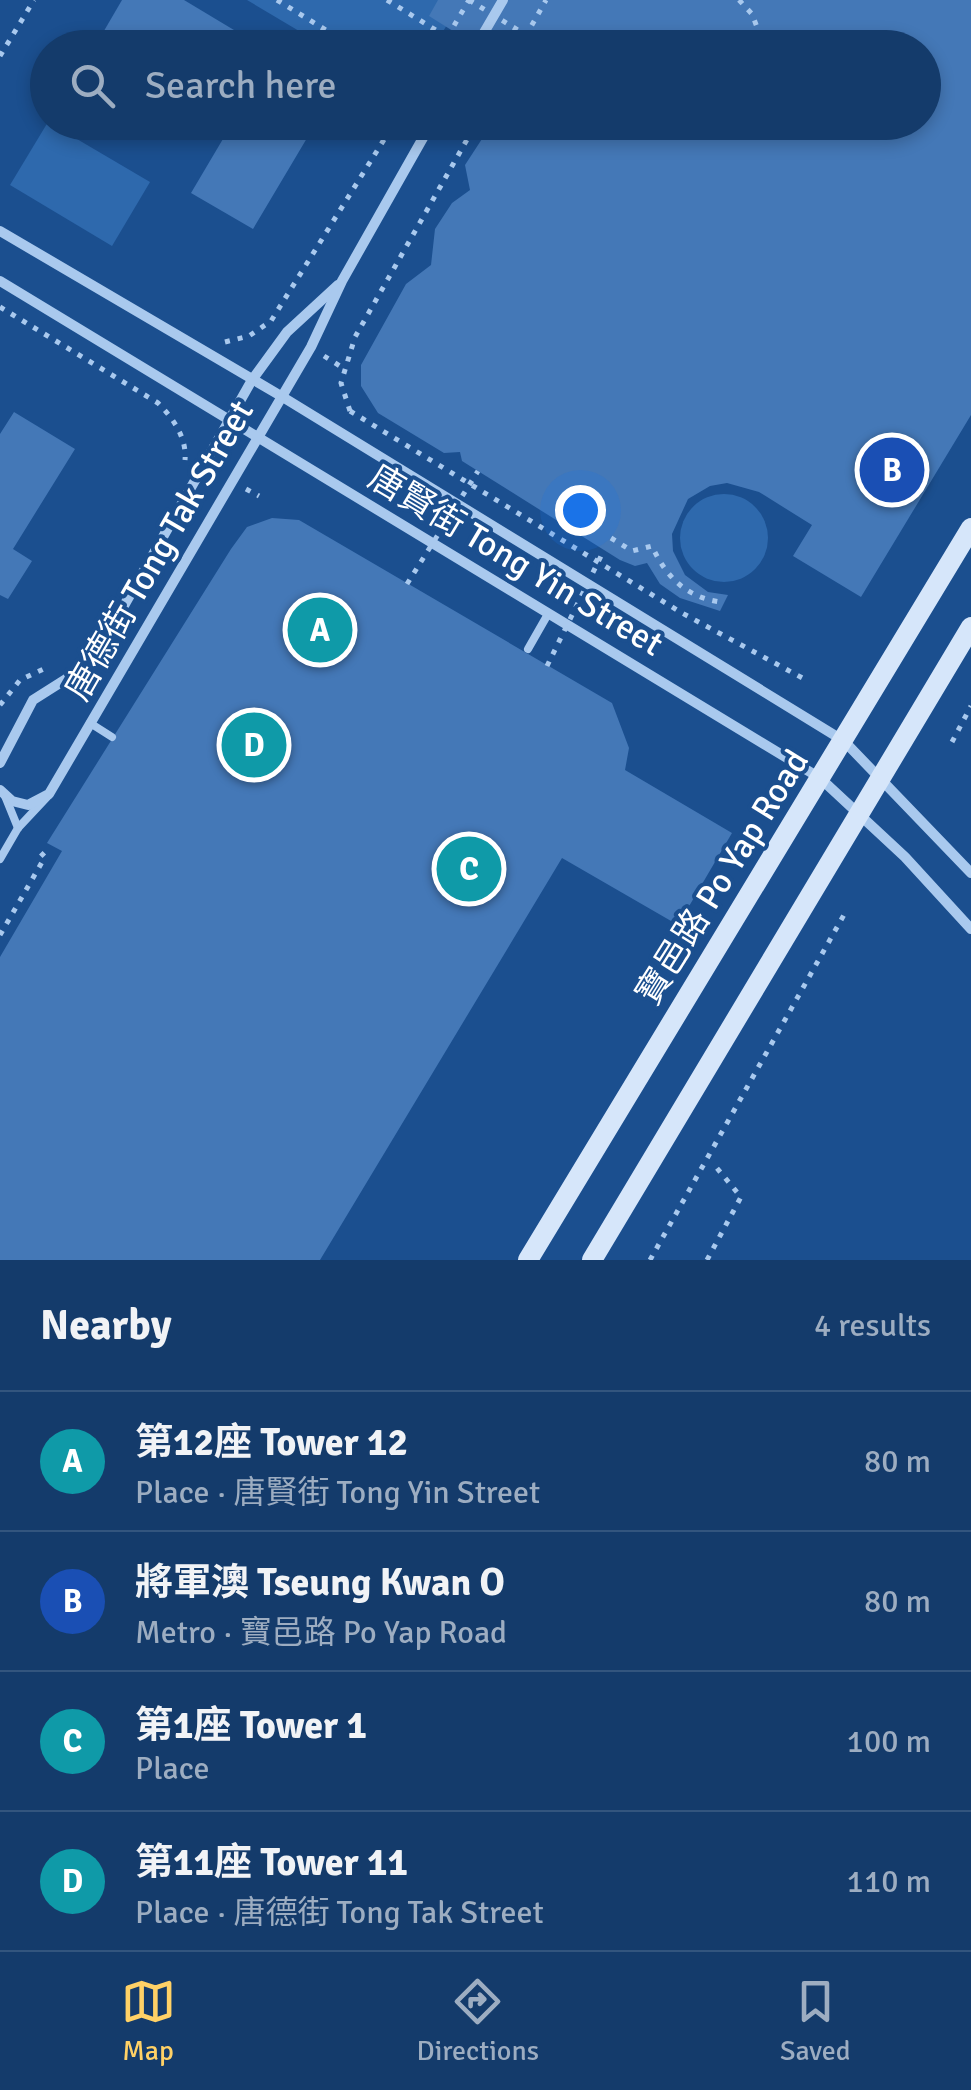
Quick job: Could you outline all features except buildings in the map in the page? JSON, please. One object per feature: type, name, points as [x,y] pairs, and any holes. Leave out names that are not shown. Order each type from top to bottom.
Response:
[{"type":"main road","name":"寶邑路 Po Yap Road","points":[[528,1260],[971,528]]},
{"type":"main road","points":[[592,1260],[971,627]]},
{"type":"street","points":[[486,30],[504,0]]},
{"type":"street","name":"唐德街 Tong Tak Street","points":[[49,794],[311,347],[342,281],[422,140]]},
{"type":"street","name":"唐賢街 Tong Yin Street","points":[[0,232],[281,396],[844,741],[971,873]]},
{"type":"street","name":"唐德街 Tong Tak Street","points":[[0,763],[34,700],[74,674],[100,648],[228,420],[286,332],[342,281]]},
{"type":"street","name":"唐賢街 Tong Yin Street","points":[[0,282],[820,778],[971,929]]},
{"type":"street","points":[[2,793],[28,805],[49,794]]},
{"type":"lane","points":[[528,649],[548,614]]},
{"type":"lane","points":[[90,724],[112,737]]},
{"type":"lane","points":[[2,793],[18,828]]},
{"type":"lane","points":[[0,860],[18,828],[49,794]]},
{"type":"path","points":[[0,56],[34,0]]},
{"type":"path","points":[[277,0],[325,30]]},
{"type":"path","points":[[387,0],[436,30]]},
{"type":"path","points":[[451,30],[469,0],[518,30]]},
{"type":"path","points":[[529,30],[546,0]]},
{"type":"path","points":[[739,0],[752,14],[759,30]]},
{"type":"path","points":[[212,339],[222,343],[250,336],[271,321],[384,140]]},
{"type":"path","points":[[466,140],[355,337],[341,383],[350,411],[682,613],[808,680]]},
{"type":"path","name":"唐德街 Tong Tak Street","points":[[0,307],[158,403],[173,418],[186,450],[176,476]]},
{"type":"path","points":[[336,430],[350,411]]},
{"type":"path","points":[[407,584],[478,471]]},
{"type":"path","points":[[611,538],[632,551],[652,546],[678,584],[692,596],[720,602]]},
{"type":"path","points":[[547,666],[604,550]]},
{"type":"path","name":"唐德街 Tong Tak Street","points":[[0,705],[20,680],[64,660]]},
{"type":"path","points":[[952,742],[971,706]]},
{"type":"path","points":[[0,935],[45,857],[38,850]]},
{"type":"path","points":[[650,1260],[844,913]]},
{"type":"path","points":[[709,1259],[741,1198],[716,1167]]},
{"type":"shaded area","points":[[247,0],[462,0],[444,30],[297,30]]},
{"type":"shaded area","points":[[37,140],[79,140],[150,182],[112,246],[10,185]]},
{"type":"shaded area","points":[[724,494],[755,507],[768,538],[755,569],[724,582],[693,569],[680,538],[693,507]]},
{"type":"place","name":"將軍澳 Tseung Kwan O","points":[[892,470]]},
{"type":"place","name":"第12座 Tower 12","points":[[320,630]]},
{"type":"place","name":"第11座 Tower 11","points":[[254,745]]},
{"type":"place","name":"第1座 Tower 1","points":[[469,869]]}]
